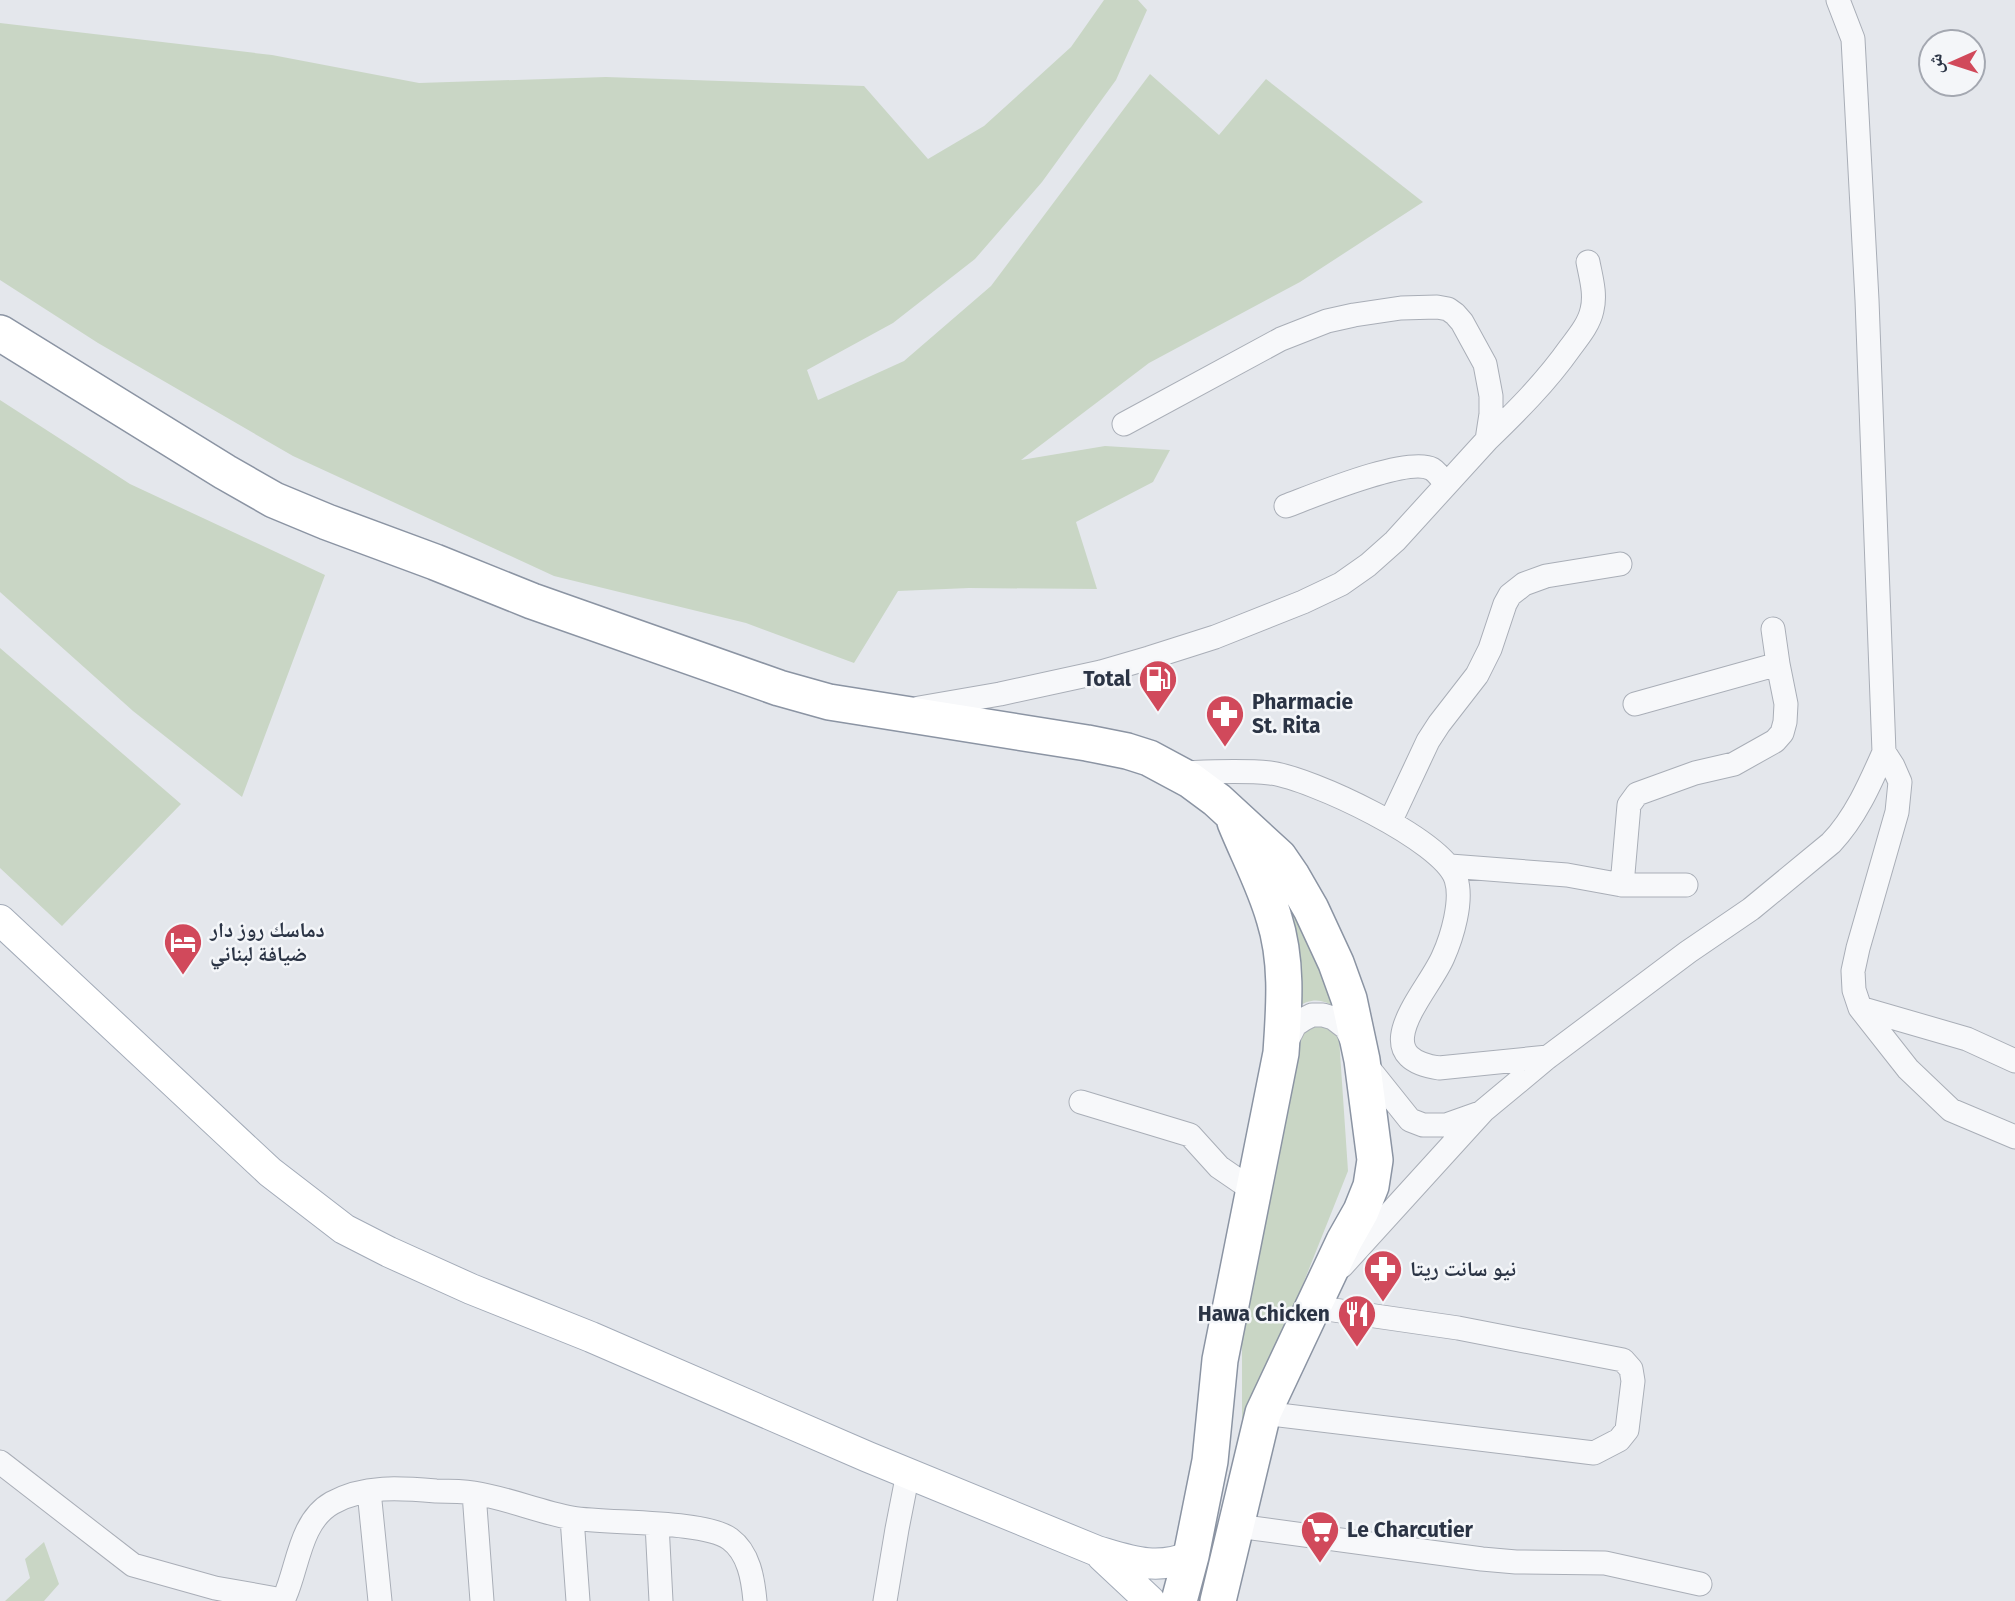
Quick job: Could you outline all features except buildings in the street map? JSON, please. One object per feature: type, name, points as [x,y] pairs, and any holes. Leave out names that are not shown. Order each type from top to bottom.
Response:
[{"type":"highway","points":[[0,333],[225,472],[274,500],[327,522],[532,601],[779,688],[829,702],[1127,751],[1163,764],[1202,789],[1279,857],[1311,909],[1329,946],[1349,999],[1362,1060],[1375,1160],[1371,1186],[1362,1212],[1344,1241],[1263,1413],[1218,1601]]},
{"type":"highway","points":[[1179,1601],[1210,1461],[1220,1360],[1281,1053],[1284,983],[1278,932],[1274,916],[1231,813]]},
{"type":"main road","points":[[0,920],[270,1172],[344,1229],[460,1284],[908,1474],[1097,1550],[1127,1560],[1157,1564],[1191,1556]]},
{"type":"main road","points":[[1097,1550],[1150,1601]]},
{"type":"street","points":[[1263,1413],[1594,1453],[1619,1440],[1627,1430],[1633,1381],[1631,1368],[1623,1360],[1318,1297],[1483,1111],[1548,1057],[1688,952],[1751,909],[1831,843],[1843,831],[1884,752],[1853,39],[1838,0]]},
{"type":"street","points":[[898,712],[1101,672],[1215,637],[1303,602],[1340,584],[1368,565],[1395,541],[1487,440],[1551,375],[1584,329],[1592,311],[1594,291],[1588,262]]},
{"type":"street","points":[[1124,424],[1281,339],[1327,321],[1378,311],[1437,307],[1448,309],[1462,322],[1485,364],[1491,396],[1487,440]]},
{"type":"street","points":[[1286,506],[1364,478],[1412,465],[1433,469],[1446,485]]},
{"type":"street","points":[[1390,822],[1428,741],[1477,675],[1490,649],[1510,595],[1524,584],[1546,576],[1620,564]]},
{"type":"street","points":[[1622,885],[1629,806],[1637,794],[1734,764],[1775,741],[1782,733],[1786,704],[1773,629]]},
{"type":"street","points":[[1634,704],[1778,664]]},
{"type":"street","points":[[1884,752],[1900,782],[1897,812],[1853,971],[1854,990],[1860,1008],[1908,1069],[1951,1110],[2015,1137]]},
{"type":"street","points":[[1177,773],[1271,774],[1287,777],[1390,822],[1432,850],[1450,866],[1457,881],[1458,904],[1443,958],[1402,1031],[1404,1048],[1408,1055],[1422,1065],[1439,1068],[1548,1057]]},
{"type":"street","points":[[1450,866],[1567,875],[1622,885],[1686,885]]},
{"type":"street","points":[[1860,1008],[1967,1039],[2015,1061]]},
{"type":"street","points":[[1281,1053],[1295,1025],[1312,1015],[1323,1014],[1346,1028],[1362,1060],[1410,1120],[1423,1125],[1446,1125],[1483,1111]]},
{"type":"street","points":[[1081,1102],[1190,1135],[1219,1167],[1254,1191]]},
{"type":"street","points":[[0,1462],[133,1565],[215,1588],[277,1599],[285,1597],[306,1537],[321,1511],[354,1494],[386,1488],[474,1493],[572,1518],[690,1527],[718,1532],[730,1539],[746,1560],[753,1580],[755,1601]]},
{"type":"street","points":[[885,1601],[908,1474]]},
{"type":"street","points":[[369,1491],[380,1601]]},
{"type":"street","points":[[474,1493],[482,1601]]},
{"type":"street","points":[[572,1518],[578,1601]]},
{"type":"street","points":[[657,1524],[661,1601]]},
{"type":"street","points":[[1237,1526],[1482,1559],[1605,1563],[1700,1584]]},
{"type":"green space","points":[[1104,0],[1138,0],[1147,10],[1116,80],[1042,182],[975,259],[893,323],[807,370],[818,400],[904,361],[991,286],[1150,74],[1219,135],[1266,79],[1423,202],[1300,282],[1149,363],[1021,460],[1105,446],[1170,450],[1153,482],[1076,522],[1097,589],[969,588],[898,591],[854,663],[746,623],[554,576],[293,456],[98,343],[0,280],[0,23],[272,55],[419,83],[606,77],[864,86],[928,159],[984,126],[1071,47]]},
{"type":"green space","points":[[0,400],[130,484],[325,575],[242,797],[133,711],[0,592]]},
{"type":"green space","points":[[0,648],[181,804],[62,926],[0,868]]},
{"type":"green space","points":[[1272,864],[1339,1009],[1316,1001],[1294,1008]]},
{"type":"green space","points":[[1312,1024],[1332,1028],[1339,1038],[1348,1171],[1242,1437],[1242,1328],[1297,1056],[1303,1032]]},
{"type":"green space","points":[[44,1542],[59,1584],[44,1601],[5,1601],[30,1578],[25,1559]]},
{"type":"place","name":"Total","points":[[1158,713]]},
{"type":"place","name":"Pharmacie St. Rita","points":[[1225,748]]},
{"type":"place","name":"دماسك روز دار ضيافة لبناني","points":[[183,976]]},
{"type":"place","name":"نيو سانت ريتا","points":[[1383,1303]]},
{"type":"place","name":"Hawa Chicken","points":[[1357,1348]]},
{"type":"place","name":"Le Charcutier","points":[[1320,1564]]}]
